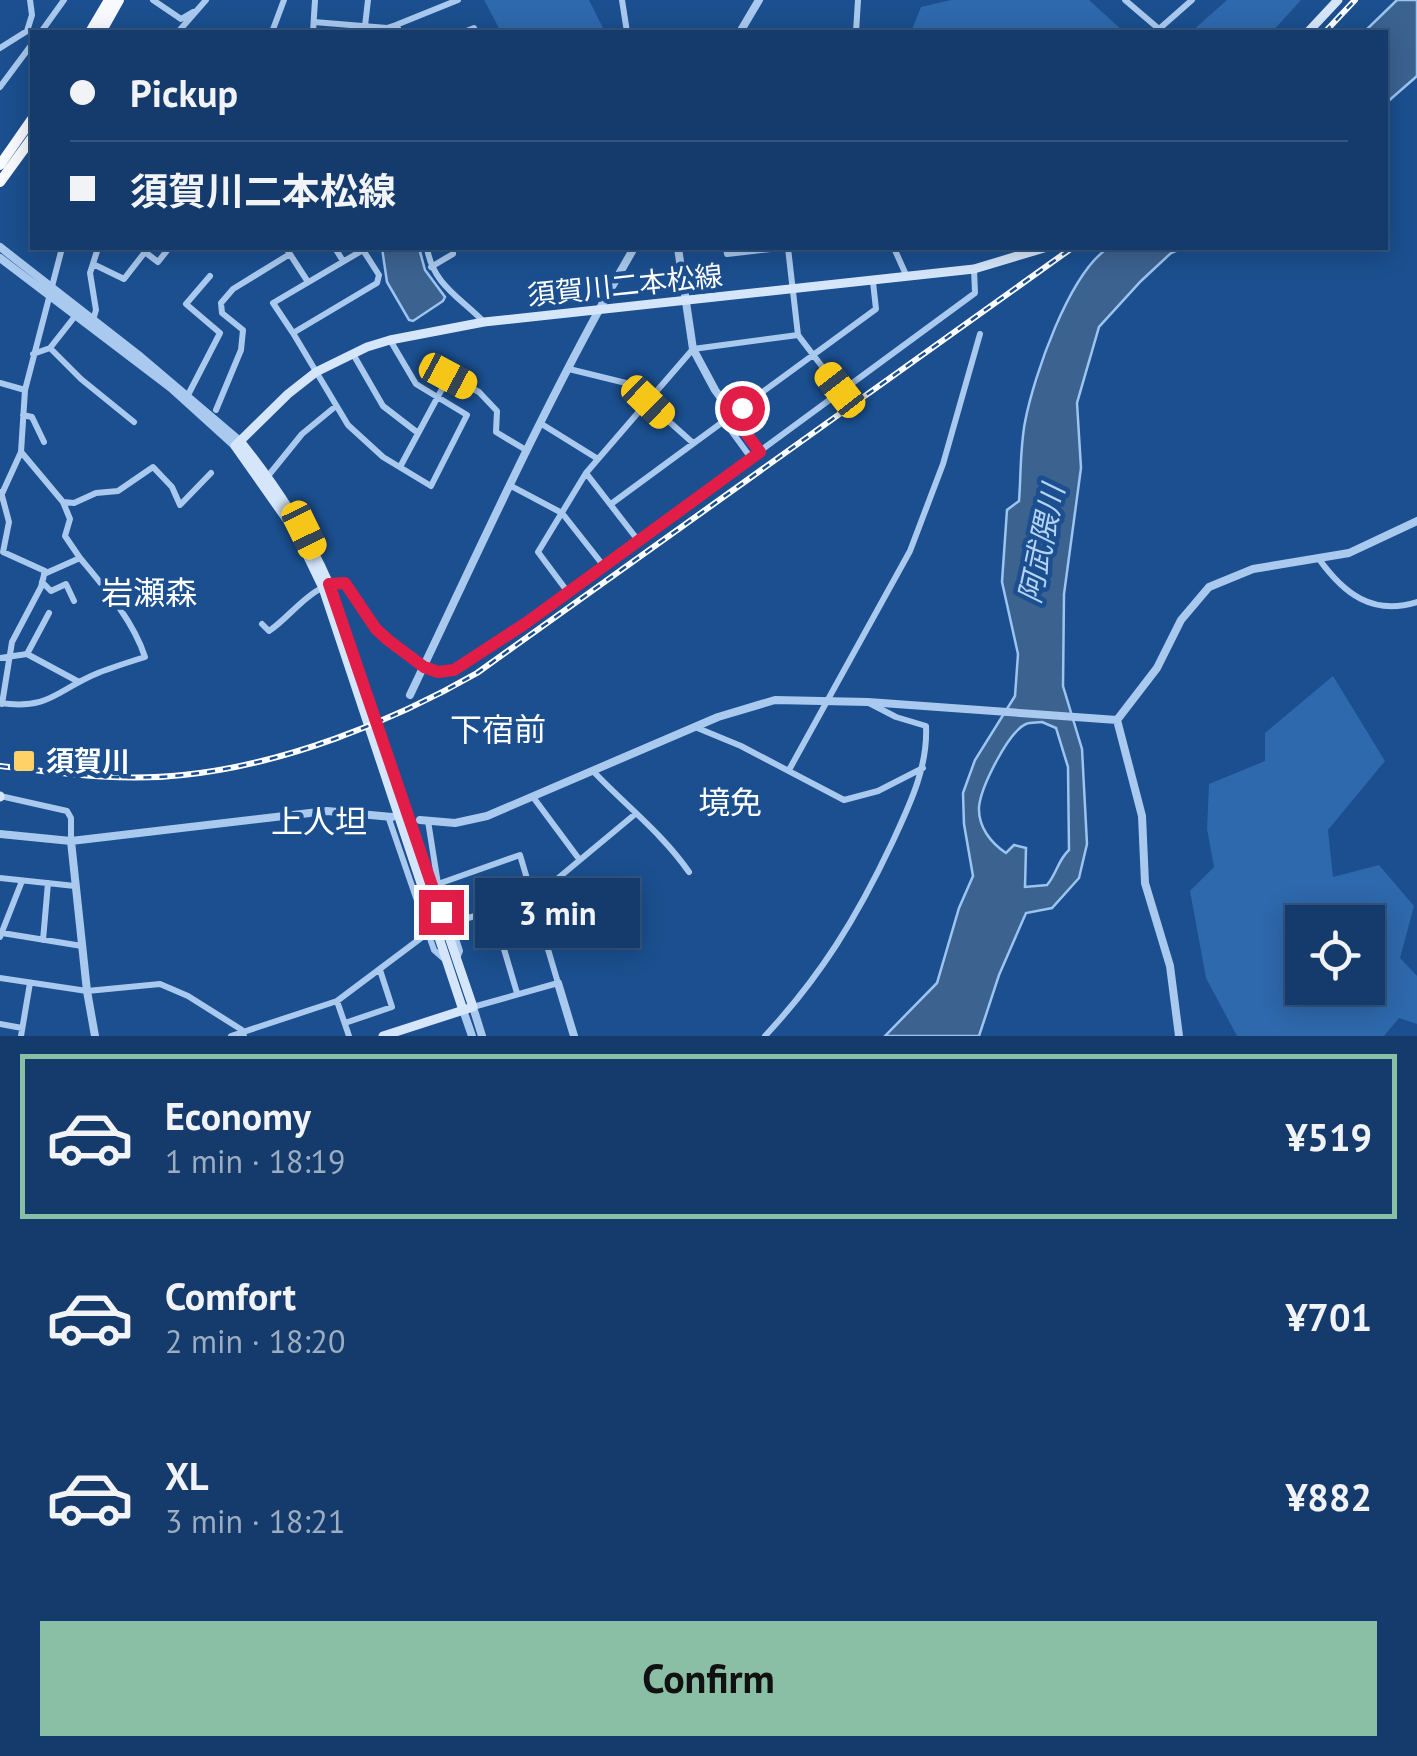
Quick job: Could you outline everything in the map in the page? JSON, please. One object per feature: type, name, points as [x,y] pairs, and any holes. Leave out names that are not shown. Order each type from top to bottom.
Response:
[{"type":"highway","points":[[91,30],[109,0]]},
{"type":"highway","points":[[102,30],[119,0]]},
{"type":"highway","points":[[0,165],[30,123]]},
{"type":"highway","points":[[0,182],[30,141]]},
{"type":"main road","points":[[1310,30],[1338,0]]},
{"type":"main road","name":"須賀川二本松線","points":[[237,444],[316,372],[352,353],[390,340],[484,322],[974,269],[1037,250]]},
{"type":"main road","points":[[237,444],[268,476],[304,530],[345,639],[468,1008]]},
{"type":"main road","points":[[237,444],[272,494],[326,586]]},
{"type":"main road","points":[[453,962],[462,974],[458,983],[468,1008]]},
{"type":"main road","points":[[383,1036],[468,1008]]},
{"type":"street","points":[[30,0],[30,30]]},
{"type":"street","points":[[42,30],[64,0]]},
{"type":"street","points":[[153,0],[180,19],[193,12]]},
{"type":"street","points":[[180,30],[206,0]]},
{"type":"street","points":[[273,30],[284,0]]},
{"type":"street","points":[[313,30],[315,0]]},
{"type":"street","points":[[365,26],[368,0]]},
{"type":"street","points":[[314,22],[398,29],[442,3],[458,0]]},
{"type":"street","points":[[622,0],[627,30]]},
{"type":"street","points":[[741,30],[759,0]]},
{"type":"street","points":[[856,30],[858,0]]},
{"type":"street","points":[[1125,0],[1159,29],[1192,0]]},
{"type":"street","points":[[1177,0],[1185,7]]},
{"type":"street","points":[[0,48],[30,34]]},
{"type":"street","points":[[0,87],[30,47]]},
{"type":"street","points":[[61,250],[25,390],[21,452],[1,494],[9,522],[3,552],[20,558],[43,578],[51,591],[66,584],[74,601]]},
{"type":"street","points":[[93,320],[96,310],[90,284],[97,250]]},
{"type":"street","points":[[92,264],[124,279],[145,252],[158,262],[167,250]]},
{"type":"street","points":[[336,250],[343,261]]},
{"type":"street","points":[[292,333],[377,282],[379,276],[363,250],[273,303],[336,406],[364,442],[430,486],[468,416],[436,398],[407,374],[390,340]]},
{"type":"street","points":[[428,250],[438,280],[484,322]]},
{"type":"street","points":[[432,267],[453,254],[452,250]]},
{"type":"street","points":[[410,695],[526,450],[633,250]]},
{"type":"street","points":[[678,250],[693,349],[715,390],[760,452]]},
{"type":"street","points":[[726,250],[727,254],[762,250]]},
{"type":"street","points":[[788,250],[798,335],[840,390]]},
{"type":"street","points":[[895,250],[907,277]]},
{"type":"street","points":[[216,410],[241,350],[243,330],[222,313],[221,303],[288,251],[308,282]]},
{"type":"street","points":[[0,253],[50,286],[188,395],[237,444]]},
{"type":"street","points":[[0,253],[237,444]]},
{"type":"street","points":[[262,624],[269,631],[326,586],[345,583],[376,629],[424,667],[438,672],[454,670],[760,452],[974,292],[974,269]]},
{"type":"street","points":[[188,395],[220,332],[186,304],[210,276]]},
{"type":"street","points":[[737,421],[746,415],[742,408],[876,309],[872,282]]},
{"type":"street","points":[[33,354],[50,348],[76,314]]},
{"type":"street","points":[[789,770],[910,550],[942,464],[980,334]]},
{"type":"street","points":[[567,592],[538,552],[586,473],[693,349],[798,335]]},
{"type":"street","points":[[50,348],[134,422]]},
{"type":"street","points":[[352,353],[384,406],[418,434]]},
{"type":"street","points":[[569,370],[626,383],[692,444]]},
{"type":"street","points":[[400,467],[448,376],[479,392],[497,411],[496,432],[526,450]]},
{"type":"street","points":[[0,383],[25,390]]},
{"type":"street","points":[[268,476],[302,434],[336,406]]},
{"type":"street","points":[[23,415],[32,418],[44,442]]},
{"type":"street","points":[[612,504],[724,421],[751,458]]},
{"type":"street","points":[[540,423],[598,459]]},
{"type":"street","points":[[21,452],[63,502],[70,518],[65,536],[108,592],[140,642],[145,658],[79,682],[42,702],[26,706],[1,704],[4,658],[43,578],[80,558]]},
{"type":"street","points":[[63,502],[74,503],[96,493],[118,491],[153,467],[172,486],[180,505],[211,473]]},
{"type":"street","points":[[586,473],[637,539]]},
{"type":"street","points":[[509,485],[562,513],[603,565]]},
{"type":"street","points":[[1116,720],[1157,668],[1181,620],[1209,587],[1253,569],[1319,559],[1371,544],[1417,521]]},
{"type":"street","points":[[1319,559],[1336,580],[1369,604],[1392,608],[1417,602]]},
{"type":"street","points":[[27,654],[49,614]]},
{"type":"street","points":[[4,658],[27,654],[79,682]]},
{"type":"street","points":[[0,834],[71,841],[327,811],[390,816],[434,950],[453,962],[460,951],[438,884],[424,820],[474,820],[695,728],[775,700],[868,702],[1116,720]]},
{"type":"street","points":[[764,1036],[843,939],[911,804],[923,768],[926,726],[868,702]]},
{"type":"street","points":[[1116,720],[1142,816],[1144,883],[1170,966],[1179,1036]]},
{"type":"street","points":[[695,728],[789,770],[844,800],[878,792],[923,768]]},
{"type":"street","points":[[593,771],[634,815],[657,831],[688,872]]},
{"type":"street","points":[[0,797],[68,811],[71,818],[86,991],[95,1036]]},
{"type":"street","points":[[533,797],[580,860]]},
{"type":"street","points":[[450,923],[533,898],[634,815]]},
{"type":"street","points":[[438,884],[520,856],[574,1036]]},
{"type":"street","points":[[0,878],[75,886]]},
{"type":"street","points":[[22,881],[1,935],[82,946]]},
{"type":"street","points":[[44,940],[48,883]]},
{"type":"street","points":[[493,912],[517,993]]},
{"type":"street","points":[[231,1036],[337,1001],[429,932]]},
{"type":"street","points":[[345,1023],[392,1007],[380,970]]},
{"type":"street","points":[[0,978],[86,991],[160,984],[188,996],[243,1033]]},
{"type":"street","points":[[0,1024],[21,1032],[30,983]]},
{"type":"street","points":[[468,1008],[558,983]]},
{"type":"street","points":[[337,1001],[350,1036]]},
{"type":"street","points":[[468,1008],[470,1034]]},
{"type":"street","points":[[468,1008],[482,1036]]},
{"type":"shaded area","points":[[484,0],[589,0],[604,30],[500,30]]},
{"type":"shaded area","points":[[951,0],[1089,0],[1122,30],[912,30],[921,7]]},
{"type":"shaded area","points":[[1227,0],[1301,0],[1274,30],[1193,30]]},
{"type":"shaded area","points":[[1333,676],[1385,761],[1328,830],[1333,877],[1379,865],[1414,906],[1400,958],[1417,976],[1417,1024],[1399,1018],[1384,1036],[1237,1036],[1206,978],[1190,891],[1214,867],[1207,829],[1209,784],[1265,761],[1265,733]]},
{"type":"water","points":[[1397,0],[1417,0],[1417,76],[1388,101],[1388,30],[1366,30]]},
{"type":"water","points":[[382,250],[420,250],[425,270],[445,297],[409,320],[387,282]]},
{"type":"water","name":"阿武隈川","points":[[1106,250],[1178,250],[1141,281],[1099,327],[1077,403],[1081,468],[1064,594],[1063,686],[1082,749],[1087,844],[1079,878],[1052,908],[1026,913],[999,975],[979,1036],[885,1036],[937,983],[959,908],[973,876],[963,793],[975,760],[1015,696],[1018,654],[1002,582],[1007,510],[1019,501],[1025,422],[1036,379],[1055,327],[1080,280]],"holes":[[[1042,722],[1056,728],[1068,767],[1069,850],[1047,885],[1025,887],[1026,848],[1014,845],[1006,853],[983,828],[979,807],[985,787],[1011,738],[1028,723]]]},
{"type":"railway","points":[[1327,30],[1355,0]]},
{"type":"railway","points":[[0,766],[137,778],[221,770],[335,739],[409,708],[477,673],[1069,250]]},
{"type":"place","name":"須賀川","points":[[24,761]]},
{"type":"district","name":"岩瀬森","points":[[149,593]]},
{"type":"district","name":"下宿前","points":[[498,730]]},
{"type":"district","name":"境免","points":[[730,803]]},
{"type":"district","name":"上人坦","points":[[319,822]]},
{"type":"route","points":[[441,912],[329,584],[345,583],[376,629],[424,667],[438,672],[454,670],[526,623],[760,452],[737,421],[746,415],[742,408]]}]
